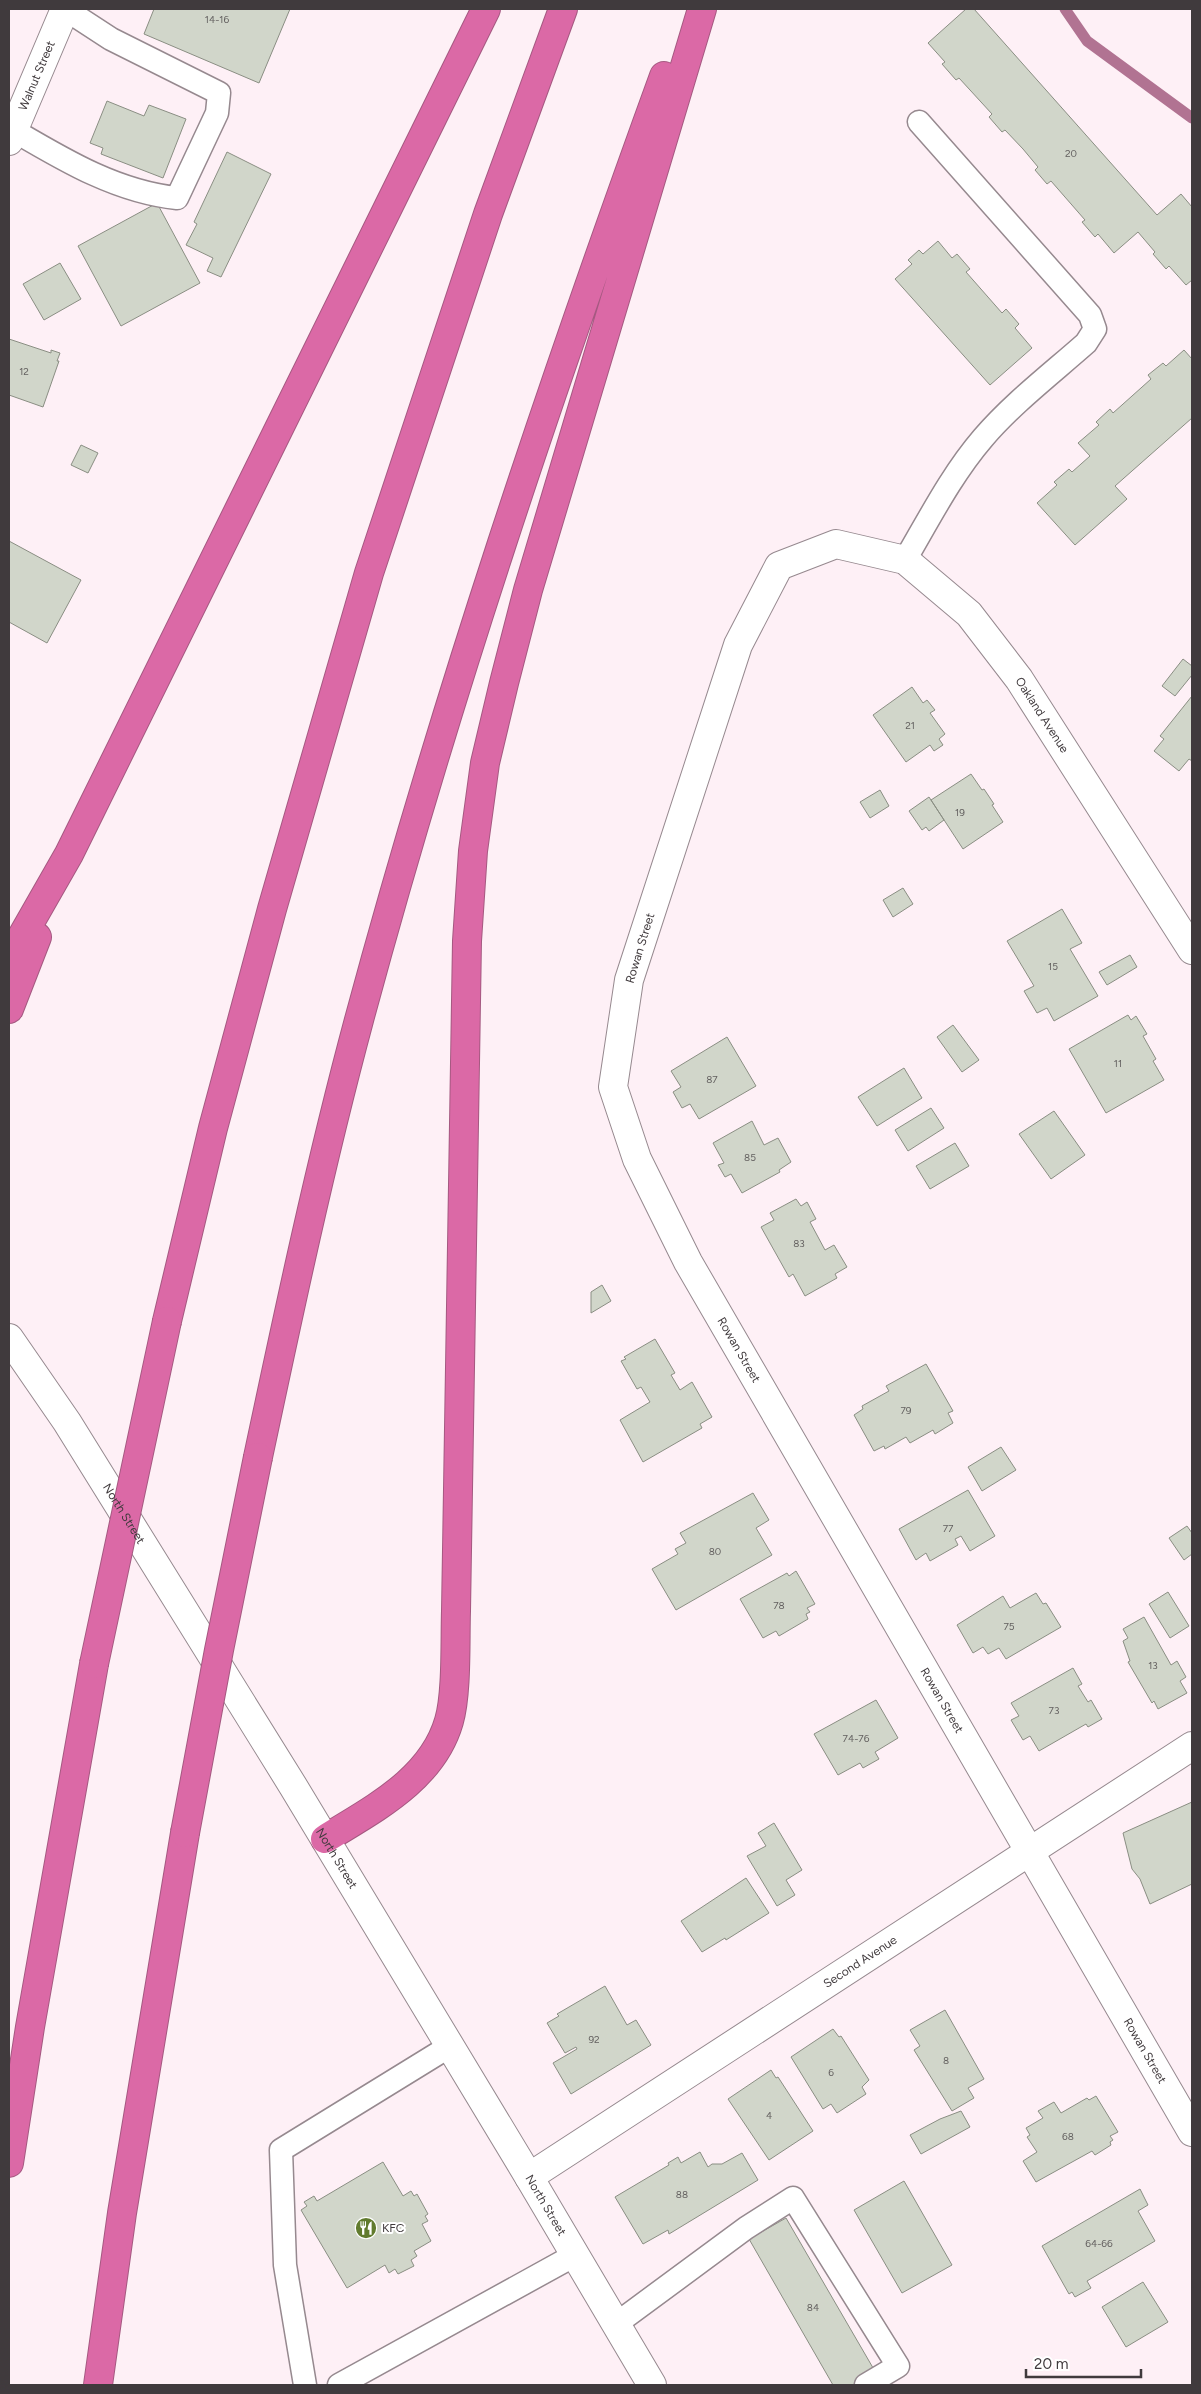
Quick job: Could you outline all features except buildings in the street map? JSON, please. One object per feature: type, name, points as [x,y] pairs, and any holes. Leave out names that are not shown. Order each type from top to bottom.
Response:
[{"type":"highway","points":[[9,959],[69,854],[486,9]]},
{"type":"highway","points":[[9,2163],[38,1979],[94,1664],[167,1321],[213,1128],[272,909],[369,573],[488,214],[563,9]]},
{"type":"highway","points":[[98,2385],[122,2213],[185,1833],[219,1650],[305,1238],[356,1032],[415,820],[532,448],[602,246],[689,9]]},
{"type":"highway","points":[[325,1839],[410,1782],[437,1748],[449,1721],[456,1601],[467,941],[473,851],[485,763],[528,590],[702,9]]},
{"type":"highway","points":[[9,1009],[69,854]]},
{"type":"street","name":"Walnut Street","points":[[10,133],[65,9]]},
{"type":"street","name":"Oakland Avenue","points":[[836,544],[905,560],[968,614],[1019,679],[1192,950]]},
{"type":"street","name":"Rowan Street","points":[[836,544],[779,566],[738,645],[629,980],[613,1087],[637,1159],[688,1262],[1192,2132]]},
{"type":"street","name":"North Street","points":[[9,1338],[67,1422],[325,1839],[652,2385]]},
{"type":"street","name":"Second Avenue","points":[[529,2177],[1192,1746]]},
{"type":"lane","points":[[10,133],[85,171],[157,196],[177,198],[217,113],[219,93],[111,39],[65,9]]},
{"type":"lane","points":[[905,560],[961,468],[982,439],[1004,416],[1086,343],[1095,329],[1090,315],[919,122]]},
{"type":"lane","points":[[305,2385],[285,2264],[280,2150],[450,2046]]},
{"type":"lane","points":[[616,2324],[746,2228],[793,2198],[898,2366],[866,2385]]},
{"type":"lane","points":[[340,2385],[575,2255]]},
{"type":"waterway","points":[[1065,9],[1087,41],[1192,118]]},
{"type":"place","name":"KFC","points":[[366,2228]]}]
